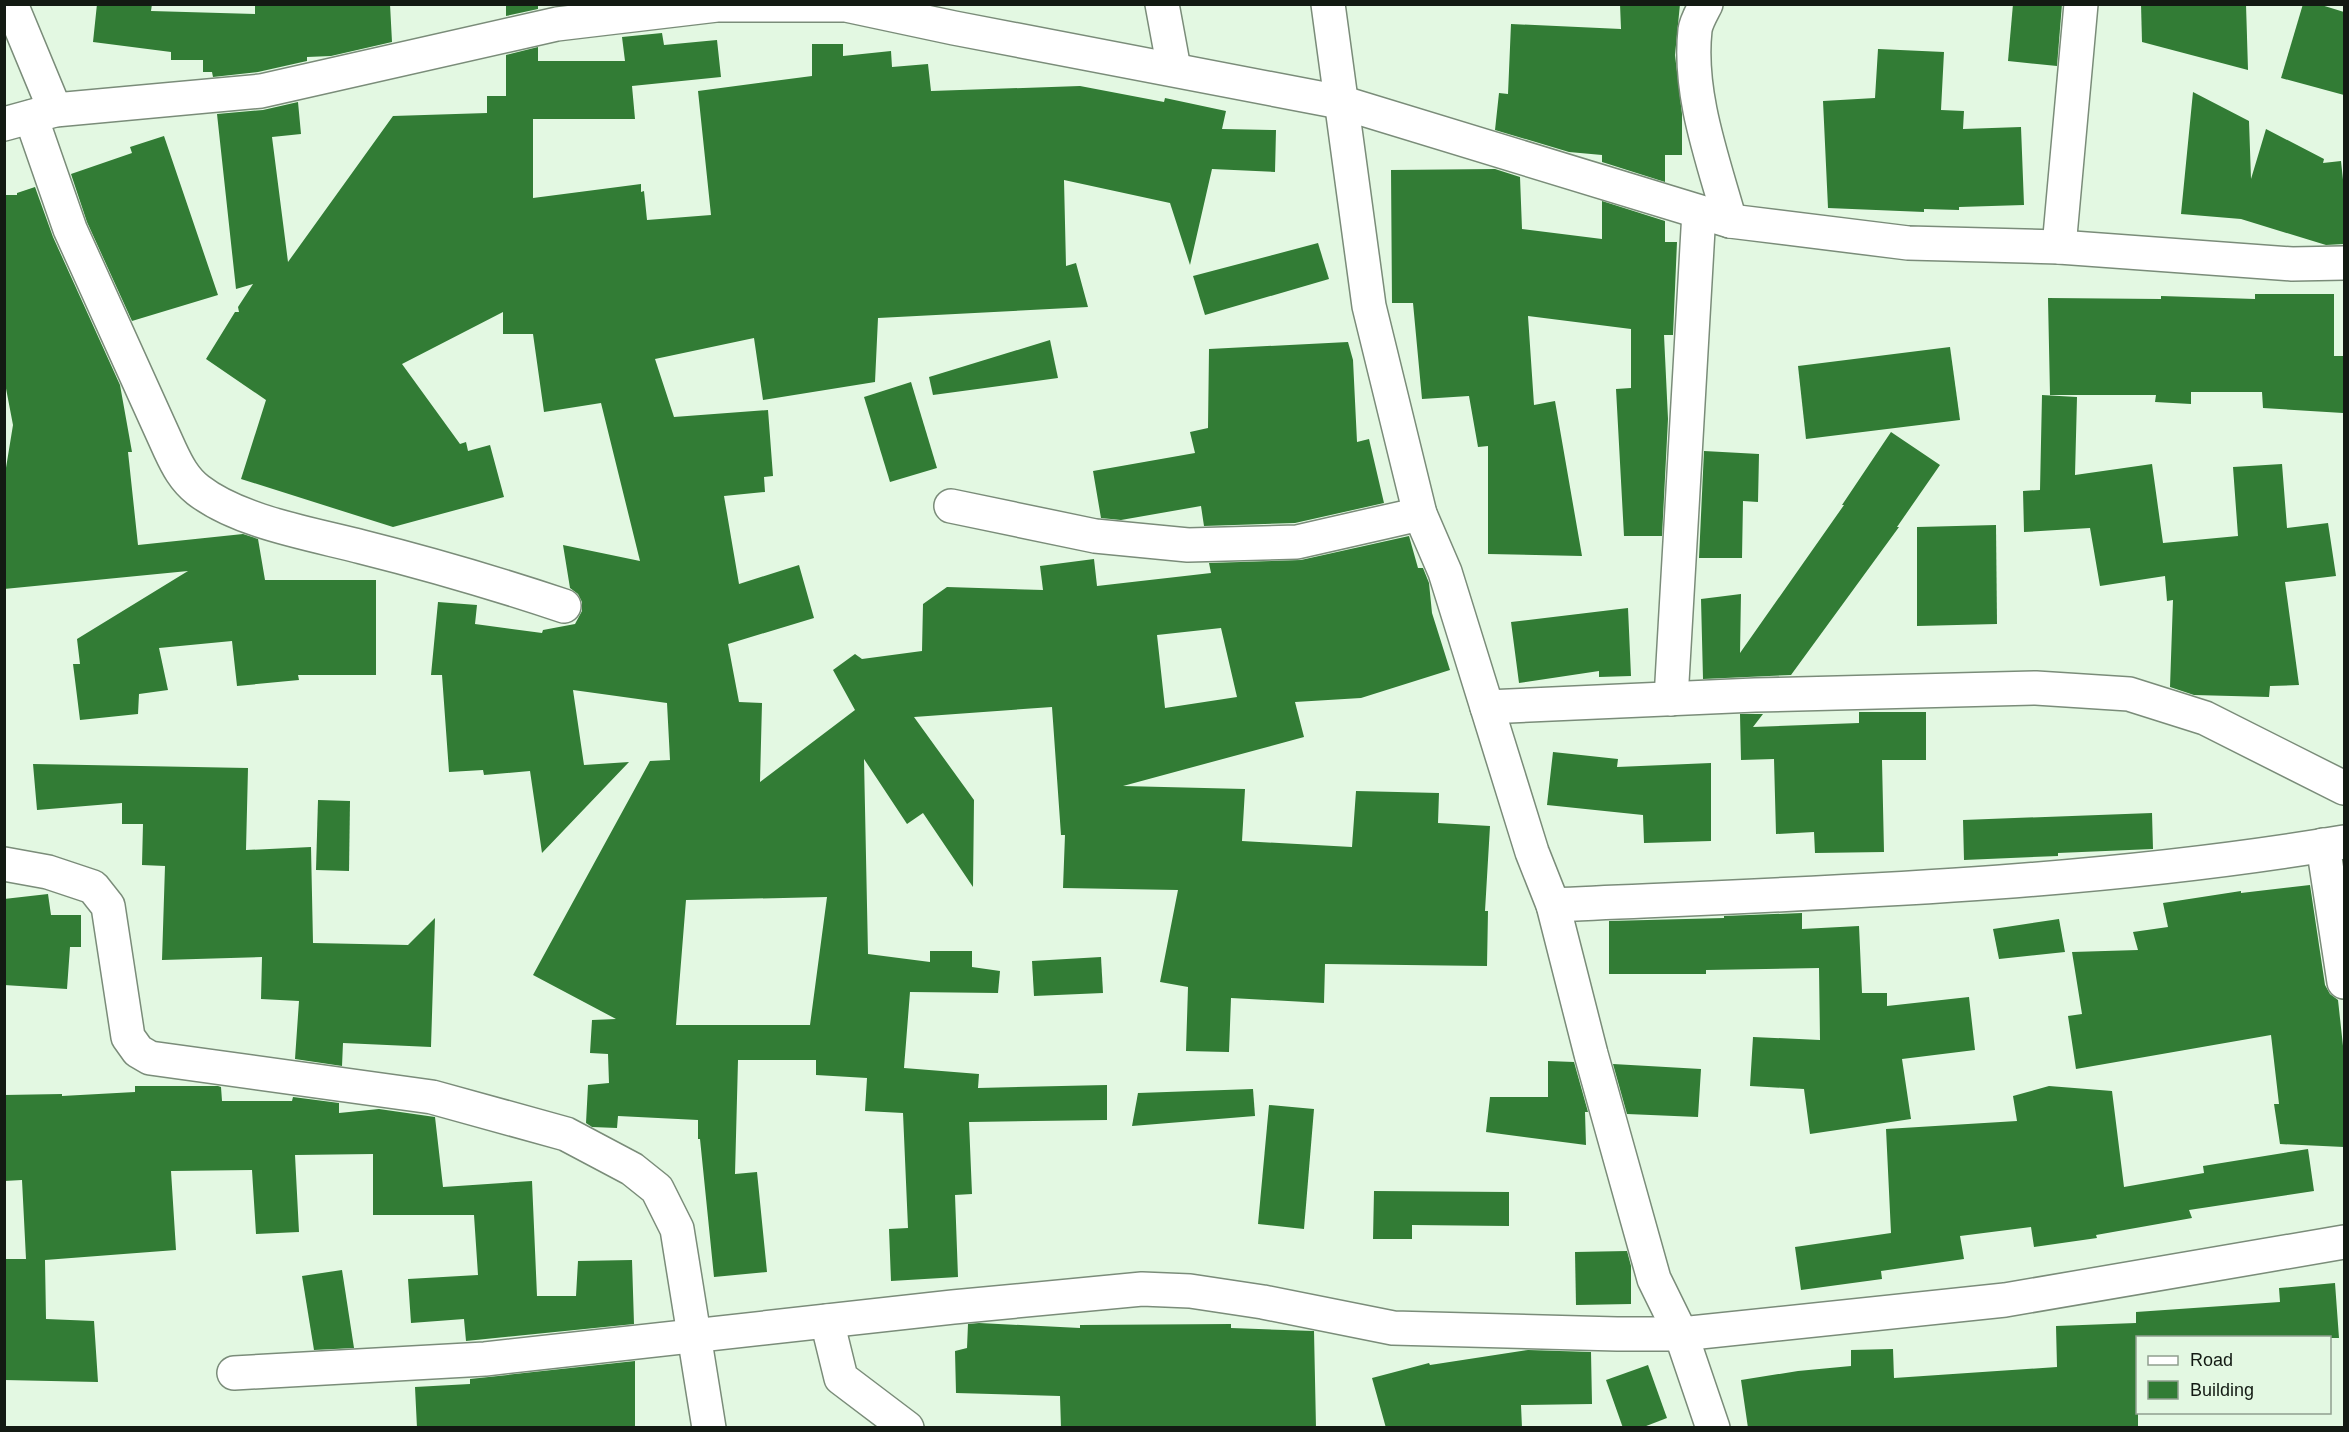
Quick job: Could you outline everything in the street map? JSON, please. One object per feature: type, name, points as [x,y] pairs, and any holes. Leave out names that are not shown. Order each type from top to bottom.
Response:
[{"type":"street","points":[[11,4],[30,117],[70,229],[182,474],[198,490],[228,508],[286,528],[496,583],[564,606]]},
{"type":"street","points":[[1162,4],[1174,69]]},
{"type":"street","points":[[1328,4],[1370,306],[1420,514],[1445,572],[1532,852],[1553,905],[1591,1054],[1654,1279],[1681,1334],[1713,1428]]},
{"type":"street","points":[[1706,4],[1695,28],[1695,69],[1703,123],[1730,221]]},
{"type":"street","points":[[2059,247],[2081,4]]},
{"type":"street","points":[[30,117],[261,91],[557,24],[717,5],[846,5],[1340,102],[1730,221],[1908,243],[2059,247],[2292,264],[2344,263]]},
{"type":"street","points":[[1671,699],[1699,212]]},
{"type":"street","points":[[951,506],[1095,536],[1188,545],[1298,542],[1420,514]]},
{"type":"street","points":[[1488,707],[2036,688],[2129,694],[2205,718],[2344,788]]},
{"type":"street","points":[[1553,905],[2054,878],[2334,844],[2344,982]]},
{"type":"street","points":[[4,864],[48,872],[93,887],[108,906],[128,1037],[138,1051],[150,1058],[432,1097],[566,1134],[633,1169],[657,1189],[677,1228],[709,1428]]},
{"type":"street","points":[[234,1373],[484,1359],[1142,1289],[1190,1291],[1263,1302],[1393,1328],[1681,1334],[2005,1300],[2344,1242]]},
{"type":"street","points":[[827,1321],[841,1378],[907,1428]]},
{"type":"building","points":[[97,4],[152,4],[151,11],[255,14],[255,4],[390,4],[392,42],[331,56],[307,57],[307,61],[258,72],[213,77],[212,72],[203,72],[203,60],[171,60],[171,52],[93,42]]},
{"type":"building","points":[[506,4],[538,4],[538,9],[506,16]]},
{"type":"building","points":[[1620,4],[1680,4],[1675,55],[1682,114],[1682,155],[1665,155],[1665,182],[1602,162],[1602,155],[1569,152],[1495,130],[1499,93],[1508,94],[1511,24],[1621,29]]},
{"type":"building","points":[[2013,4],[2062,4],[2057,66],[2008,61]]},
{"type":"building","points":[[2141,4],[2246,4],[2248,70],[2142,42]]},
{"type":"building","points":[[2303,4],[2318,4],[2344,12],[2344,95],[2281,78]]},
{"type":"building","points":[[662,33],[664,45],[717,40],[721,77],[632,86],[635,119],[533,119],[533,198],[641,184],[641,192],[644,191],[647,220],[711,215],[698,91],[812,76],[812,44],[843,44],[843,56],[891,51],[892,67],[928,64],[931,91],[1080,86],[1164,102],[1165,98],[1226,111],[1222,129],[1276,130],[1275,172],[1212,169],[1190,265],[1170,203],[1064,180],[1066,266],[1076,263],[1088,307],[878,318],[875,382],[763,400],[754,338],[655,359],[674,417],[768,410],[773,476],[764,477],[765,492],[724,496],[739,584],[799,565],[814,618],[728,644],[739,702],[762,703],[760,782],[855,710],[833,670],[855,654],[862,659],[922,651],[923,604],[947,587],[1043,590],[1040,566],[1094,559],[1097,586],[1211,573],[1209,563],[1301,560],[1409,536],[1418,568],[1423,568],[1429,583],[1432,613],[1450,670],[1361,698],[1295,702],[1304,737],[1123,786],[1245,789],[1242,841],[1352,847],[1356,791],[1439,793],[1438,823],[1490,826],[1485,911],[1488,911],[1487,966],[1325,964],[1324,1003],[1231,998],[1229,1052],[1186,1051],[1188,987],[1160,982],[1178,890],[1063,888],[1065,835],[1061,835],[1052,707],[914,717],[974,800],[973,887],[923,813],[907,824],[864,759],[868,954],[930,962],[930,951],[972,951],[972,967],[1000,971],[998,993],[910,992],[904,1068],[979,1074],[978,1088],[1107,1085],[1107,1120],[969,1122],[972,1194],[955,1195],[958,1277],[891,1281],[889,1229],[908,1228],[903,1113],[865,1111],[867,1078],[816,1075],[816,1060],[738,1060],[735,1174],[757,1172],[767,1272],[714,1277],[700,1139],[698,1139],[698,1120],[618,1116],[617,1128],[592,1127],[586,1123],[588,1085],[609,1083],[608,1054],[590,1053],[592,1020],[616,1019],[533,975],[650,761],[670,760],[667,703],[573,690],[584,765],[629,762],[542,853],[530,771],[484,775],[483,770],[449,772],[442,675],[431,675],[438,602],[477,605],[475,624],[542,633],[543,630],[575,624],[582,611],[582,602],[578,594],[570,588],[563,545],[640,561],[601,403],[544,412],[533,334],[503,334],[503,312],[402,364],[460,444],[466,442],[468,451],[490,445],[504,497],[393,527],[241,479],[266,400],[206,359],[235,312],[239,312],[238,307],[253,284],[236,289],[217,114],[263,110],[298,102],[301,134],[272,137],[288,262],[393,116],[487,113],[487,96],[506,96],[506,55],[538,47],[538,61],[625,61],[622,37]],"holes":[[[1221,628],[1237,697],[1165,708],[1157,635]],[[827,897],[810,1025],[676,1025],[686,900]]]},
{"type":"building","points":[[1878,49],[1944,52],[1941,110],[1964,111],[1963,129],[2021,127],[2024,205],[1959,207],[1959,210],[1924,209],[1924,212],[1828,208],[1823,101],[1875,98]]},
{"type":"building","points":[[2193,92],[2249,121],[2251,179],[2266,129],[2324,159],[2323,163],[2341,161],[2344,189],[2344,244],[2326,245],[2241,219],[2181,214]]},
{"type":"building","points":[[164,136],[218,295],[132,321],[87,222],[71,174],[132,153],[130,147]]},
{"type":"building","points":[[1495,169],[1520,177],[1522,229],[1602,239],[1602,201],[1665,221],[1665,242],[1677,242],[1673,335],[1664,335],[1668,419],[1662,536],[1624,536],[1616,389],[1631,388],[1631,329],[1528,316],[1534,405],[1555,401],[1582,556],[1488,554],[1488,446],[1478,447],[1469,396],[1422,399],[1413,303],[1392,303],[1391,170]]},
{"type":"building","points":[[35,187],[53,237],[120,385],[132,452],[128,452],[138,545],[243,534],[258,539],[265,580],[376,580],[376,675],[298,675],[299,680],[237,686],[232,641],[159,648],[168,690],[139,694],[138,714],[80,720],[73,664],[80,664],[77,639],[188,571],[4,589],[4,480],[13,425],[4,378],[4,195],[17,195],[17,193]]},
{"type":"building","points":[[1318,243],[1329,279],[1205,315],[1193,276]]},
{"type":"building","points":[[2255,294],[2334,294],[2334,356],[2343,356],[2343,413],[2263,408],[2262,392],[2191,392],[2191,404],[2155,402],[2156,395],[2050,395],[2048,298],[2161,299],[2161,296],[2255,299]]},
{"type":"building","points":[[1050,340],[1058,378],[933,395],[929,377]]},
{"type":"building","points":[[1348,342],[1353,360],[1357,442],[1369,439],[1384,503],[1295,523],[1204,526],[1201,506],[1121,520],[1101,518],[1093,471],[1195,453],[1190,432],[1208,428],[1209,349]]},
{"type":"building","points":[[1950,347],[1960,420],[1806,439],[1798,366]]},
{"type":"building","points":[[911,382],[937,468],[890,482],[864,397]]},
{"type":"building","points":[[2042,395],[2077,397],[2075,475],[2152,464],[2163,543],[2238,536],[2233,467],[2282,464],[2287,528],[2328,523],[2336,576],[2285,582],[2299,685],[2270,686],[2269,697],[2194,695],[2170,687],[2173,600],[2167,601],[2165,576],[2100,586],[2090,528],[2024,532],[2023,491],[2040,490]]},
{"type":"building","points":[[1891,432],[1940,465],[1897,527],[1899,527],[1791,675],[1703,679],[1701,599],[1741,594],[1740,653],[1844,505],[1842,505]]},
{"type":"building","points":[[1704,451],[1759,454],[1758,502],[1743,501],[1742,558],[1699,558]]},
{"type":"building","points":[[1996,525],[1997,624],[1917,626],[1917,527]]},
{"type":"building","points":[[1628,608],[1631,676],[1599,677],[1599,671],[1519,683],[1511,622]]},
{"type":"building","points":[[1859,712],[1926,712],[1926,760],[1882,760],[1884,852],[1815,853],[1814,832],[1776,834],[1774,759],[1741,760],[1740,714],[1763,714],[1753,727],[1859,723]]},
{"type":"building","points":[[1553,752],[1618,759],[1617,767],[1711,763],[1711,841],[1644,843],[1643,815],[1547,805]]},
{"type":"building","points":[[33,764],[248,768],[246,850],[311,847],[313,943],[408,945],[435,918],[431,1047],[343,1043],[342,1066],[295,1059],[299,1001],[261,999],[262,957],[162,960],[165,866],[142,865],[143,824],[122,824],[122,803],[37,810]]},
{"type":"building","points":[[318,800],[350,801],[349,871],[316,870]]},
{"type":"building","points":[[2152,813],[2153,849],[1964,860],[1963,820]]},
{"type":"building","points":[[2310,885],[2325,985],[2330,994],[2338,1000],[2344,1055],[2344,1147],[2280,1144],[2274,1104],[2279,1104],[2271,1035],[2076,1069],[2068,1016],[2082,1014],[2072,952],[2138,950],[2133,932],[2168,927],[2163,903],[2241,891],[2241,893]]},
{"type":"building","points":[[48,894],[51,915],[81,915],[81,947],[70,947],[67,989],[4,985],[4,899]]},
{"type":"building","points":[[1802,913],[1802,929],[1859,926],[1862,993],[1887,993],[1887,1006],[1969,997],[1975,1050],[1902,1059],[1911,1119],[1810,1134],[1804,1089],[1750,1086],[1753,1037],[1820,1040],[1819,968],[1706,970],[1706,974],[1609,974],[1609,921]]},
{"type":"building","points":[[2059,919],[2065,952],[1999,959],[1993,929]]},
{"type":"building","points":[[1101,957],[1103,993],[1034,996],[1032,961]]},
{"type":"building","points":[[1548,1061],[1574,1062],[1588,1112],[1585,1112],[1586,1145],[1486,1132],[1490,1097],[1548,1097]]},
{"type":"building","points":[[1613,1064],[1701,1069],[1698,1117],[1627,1114]]},
{"type":"building","points":[[135,1086],[218,1086],[221,1087],[222,1101],[292,1101],[293,1097],[339,1103],[339,1113],[379,1109],[435,1117],[443,1187],[532,1181],[537,1296],[576,1296],[578,1261],[632,1260],[634,1324],[466,1341],[464,1319],[411,1323],[408,1279],[478,1275],[474,1215],[373,1215],[373,1154],[295,1155],[299,1232],[256,1234],[252,1170],[171,1171],[176,1250],[45,1260],[46,1319],[94,1321],[98,1382],[4,1380],[4,1259],[26,1259],[22,1180],[4,1181],[4,1095],[62,1094],[62,1096],[135,1092]]},
{"type":"building","points":[[2049,1086],[2112,1091],[2124,1187],[2204,1173],[2203,1166],[2308,1149],[2314,1191],[2189,1210],[2192,1218],[2096,1235],[2097,1238],[2034,1247],[2031,1227],[1960,1236],[1964,1259],[1881,1271],[1882,1279],[1801,1290],[1795,1247],[1891,1233],[1886,1129],[2017,1121],[2013,1096]]},
{"type":"building","points":[[1253,1089],[1255,1116],[1132,1126],[1138,1093]]},
{"type":"building","points":[[1269,1105],[1314,1109],[1304,1229],[1258,1224]]},
{"type":"building","points":[[1374,1191],[1509,1192],[1509,1226],[1412,1225],[1412,1239],[1373,1239]]},
{"type":"building","points":[[1627,1251],[1631,1266],[1631,1304],[1576,1305],[1575,1252]]},
{"type":"building","points":[[342,1270],[354,1348],[314,1350],[302,1276]]},
{"type":"building","points":[[2335,1283],[2339,1338],[2331,1338],[2331,1336],[2136,1336],[2138,1428],[1748,1428],[1741,1380],[1851,1366],[1851,1350],[1893,1349],[1894,1378],[2057,1367],[2056,1326],[2136,1323],[2136,1312],[2280,1302],[2279,1288]]},
{"type":"building","points":[[968,1324],[1080,1328],[1080,1325],[1231,1324],[1231,1328],[1314,1331],[1316,1428],[1061,1428],[1060,1396],[956,1393],[955,1351],[967,1348]]},
{"type":"building","points":[[1528,1350],[1591,1352],[1592,1404],[1521,1405],[1522,1428],[1386,1428],[1372,1378],[1429,1363],[1430,1365]]},
{"type":"building","points":[[635,1361],[635,1428],[417,1428],[415,1387],[470,1384],[470,1379]]},
{"type":"building","points":[[1648,1365],[1667,1418],[1641,1428],[1623,1428],[1606,1380]]}]
